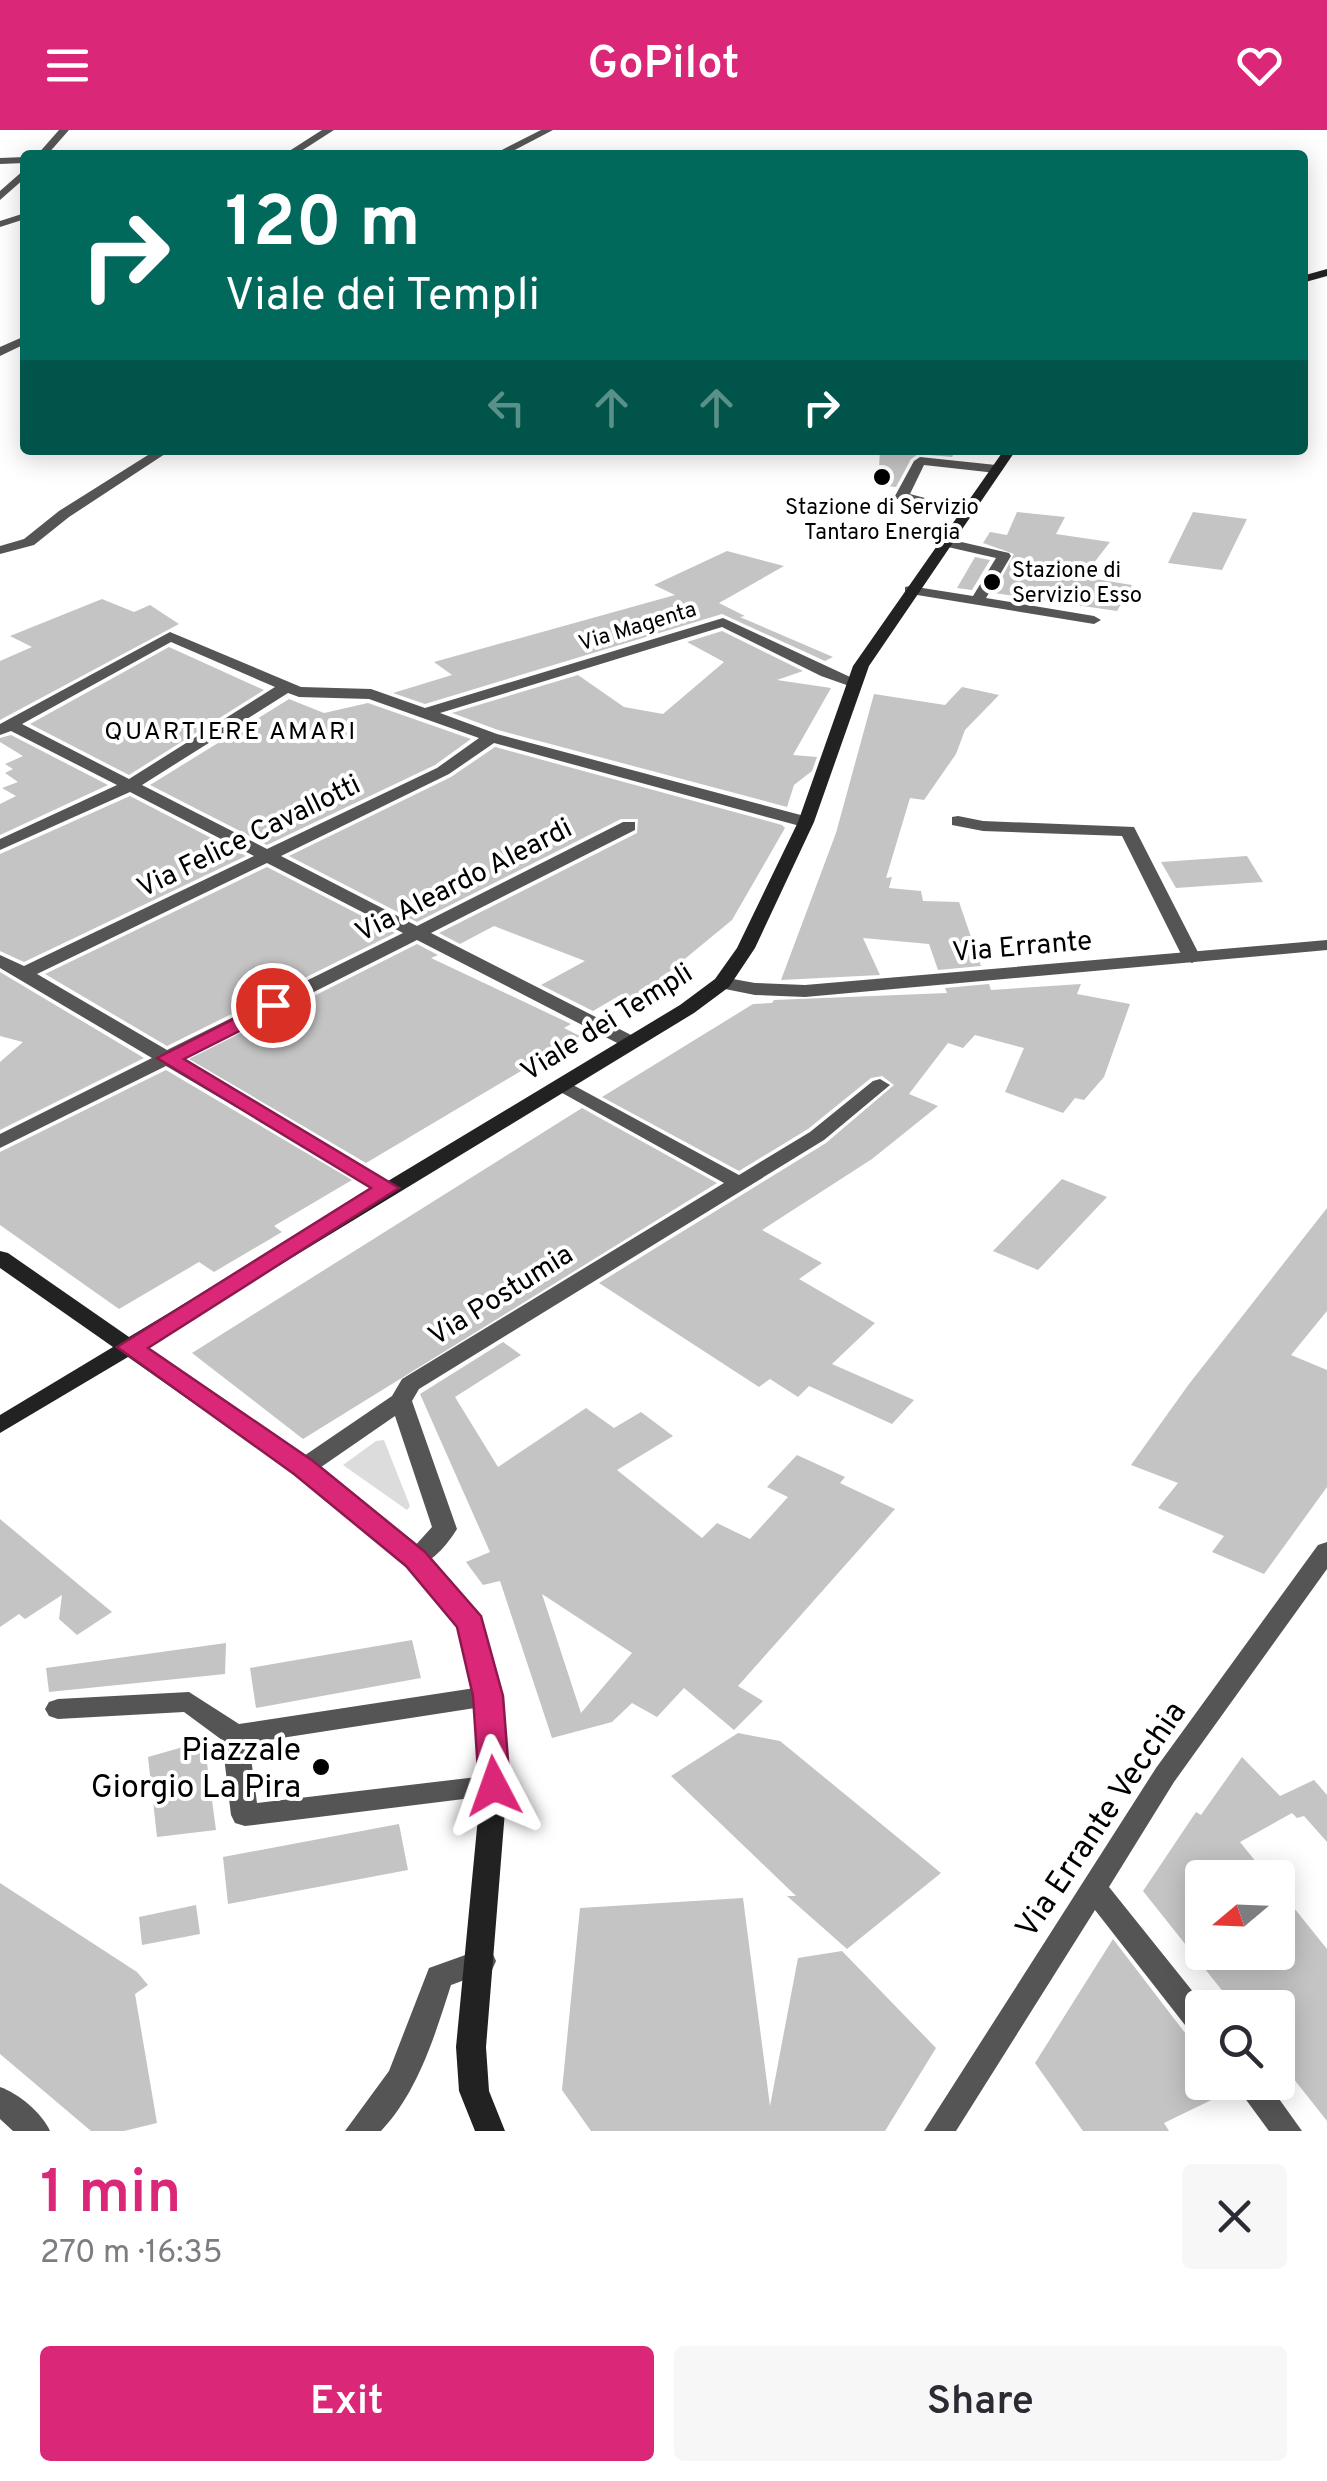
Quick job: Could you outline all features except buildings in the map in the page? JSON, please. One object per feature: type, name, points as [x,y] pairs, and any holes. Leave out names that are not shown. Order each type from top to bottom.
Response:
[{"type":"main road","name":"Viale dei Templi","points":[[0,1425],[562,1085],[722,983],[746,948],[806,822],[855,683],[877,638],[1006,455]]},
{"type":"main road","points":[[0,1258],[304,1468],[416,1559],[470,1623],[488,1696],[494,1786],[472,2047],[474,2091],[490,2131]]},
{"type":"street","points":[[46,150],[64,130]]},
{"type":"street","points":[[296,150],[329,130]]},
{"type":"street","points":[[506,150],[548,130]]},
{"type":"street","points":[[0,197],[20,177]]},
{"type":"street","points":[[0,550],[29,542],[64,514],[156,455]]},
{"type":"street","points":[[965,512],[902,496],[920,461],[996,469]]},
{"type":"street","points":[[944,542],[1004,556],[977,601]]},
{"type":"street","points":[[910,590],[1094,620]]},
{"type":"street","name":"Via Magenta","points":[[425,713],[723,622],[855,683]]},
{"type":"street","points":[[5,727],[170,636],[285,688],[299,692],[371,694],[491,737],[806,822]]},
{"type":"street","points":[[0,845],[129,786],[285,688]]},
{"type":"street","points":[[5,727],[129,786],[630,1042]]},
{"type":"street","name":"Via Felice Cavallotti","points":[[23,974],[443,771],[491,737]]},
{"type":"street","points":[[958,821],[983,826],[1128,831],[1192,958]]},
{"type":"street","name":"Via Aleardo Aleardi","points":[[0,1142],[629,826]]},
{"type":"street","name":"Via Errante","points":[[722,983],[755,990],[805,991],[1327,945]]},
{"type":"street","points":[[0,960],[387,1188]]},
{"type":"street","points":[[562,1085],[738,1182]]},
{"type":"street","name":"Via Postumia","points":[[304,1468],[400,1401],[410,1384],[817,1136],[880,1085]]},
{"type":"street","points":[[400,1401],[446,1529],[416,1559]]},
{"type":"street","name":"Via Errante Vecchia","points":[[939,2131],[1165,1776],[1327,1552]]},
{"type":"street","points":[[58,1709],[188,1702],[236,1735],[488,1696]]},
{"type":"street","points":[[236,1735],[246,1815],[494,1786]]},
{"type":"street","points":[[1094,1888],[1185,2003]]},
{"type":"street","points":[[360,2131],[375,2118],[419,2039],[438,1976],[482,1961]]},
{"type":"street","points":[[0,2100],[35,2131]]},
{"type":"street","points":[[1262,2100],[1287,2131]]},
{"type":"shaded area","points":[[384,1440],[410,1506],[407,1510],[343,1465],[376,1441]]},
{"type":"place","name":"Stazione di Servizio Tantaro Energia","points":[[882,477]]},
{"type":"place","name":"Stazione di Servizio Esso","points":[[992,582]]},
{"type":"place","name":"Piazzale Giorgio La Pira","points":[[321,1767]]},
{"type":"district","name":"QUARTIERE AMARI","points":[[231,730]]},
{"type":"route","points":[[273,1005],[168,1058],[387,1188],[130,1347],[304,1468],[416,1559],[470,1623],[488,1696],[494,1786]]}]
